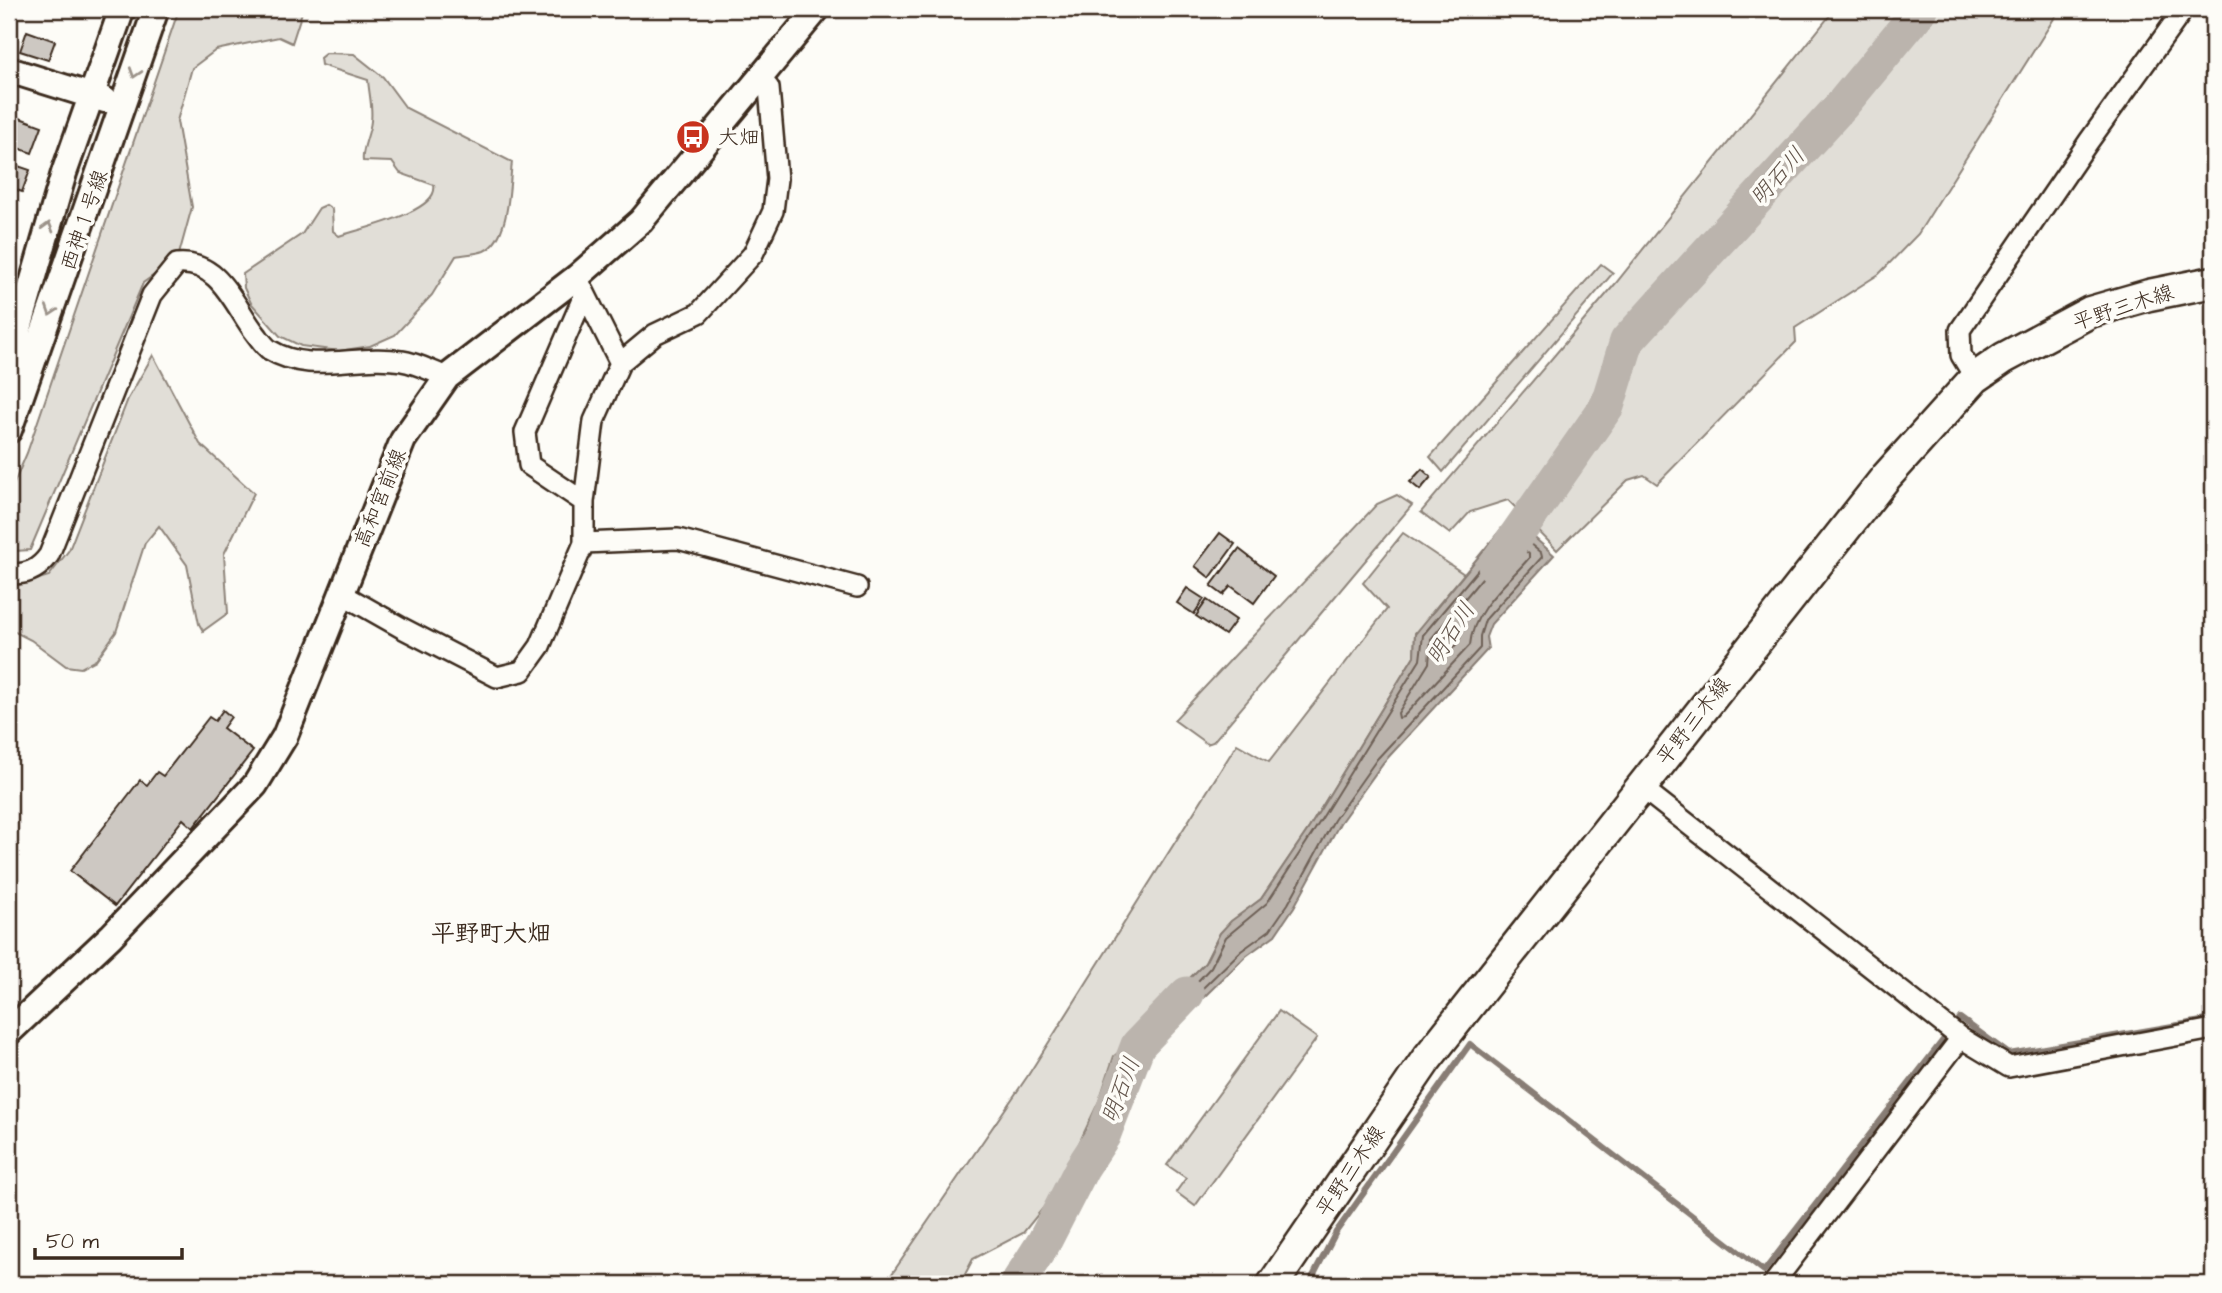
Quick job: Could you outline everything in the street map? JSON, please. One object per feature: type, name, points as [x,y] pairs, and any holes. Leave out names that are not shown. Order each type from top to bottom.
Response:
[{"type":"main road","name":"平野三木線","points":[[1273,1284],[1426,1060],[1886,477],[1975,378],[2016,351],[2090,312],[2149,295],[2213,282]]},
{"type":"street","name":"西神１号線","points":[[9,363],[64,173],[122,9]]},
{"type":"street","name":"西神１号線","points":[[9,430],[156,9]]},
{"type":"street","name":"高和宮前線","points":[[9,1032],[111,936],[255,785],[285,736],[403,440],[447,377],[581,285],[641,221],[817,9]]},
{"type":"street","points":[[1975,378],[1961,355],[1960,330],[2089,141],[2184,9]]},
{"type":"street","points":[[9,71],[124,105]]},
{"type":"street","points":[[342,594],[497,677],[522,671],[540,646],[583,544],[584,502],[594,421],[620,363],[655,334],[699,313],[754,254],[773,211],[777,179],[769,88],[760,78]]},
{"type":"street","points":[[9,573],[18,575],[34,570],[49,555],[152,295],[177,264],[190,262],[202,265],[222,282],[246,321],[267,348],[291,360],[403,361],[447,377]]},
{"type":"street","points":[[581,285],[620,363]]},
{"type":"street","points":[[581,285],[525,432],[529,466],[584,502]]},
{"type":"street","points":[[583,544],[678,538],[857,587]]},
{"type":"street","points":[[1641,788],[1961,1038],[2009,1067],[2213,1029]]},
{"type":"street","points":[[1773,1284],[1961,1038]]},
{"type":"shaded area","points":[[179,9],[303,9],[292,43],[279,37],[216,50],[192,68],[177,121],[192,207],[178,258],[143,283],[30,550],[15,551],[9,545],[9,495],[27,453]]},
{"type":"shaded area","points":[[1835,9],[2060,9],[1918,234],[1879,274],[1795,328],[1796,342],[1657,484],[1644,475],[1628,480],[1557,550],[1508,500],[1470,512],[1450,534],[1421,512],[1616,283]]},
{"type":"shaded area","points":[[326,53],[354,54],[383,77],[406,108],[512,162],[507,211],[499,236],[493,245],[481,252],[456,256],[432,295],[395,335],[370,346],[339,351],[301,346],[280,336],[251,303],[244,288],[243,274],[302,234],[319,208],[326,205],[332,209],[333,231],[339,236],[412,211],[433,195],[434,185],[400,173],[392,162],[363,161],[371,116],[368,80],[321,65],[320,58]]},
{"type":"shaded area","points":[[1601,264],[1613,273],[1443,472],[1430,457]]},
{"type":"shaded area","points":[[153,355],[200,444],[254,493],[224,554],[228,613],[203,631],[199,624],[187,565],[159,526],[145,543],[116,632],[96,660],[81,668],[66,666],[31,640],[9,629],[9,582],[19,585],[49,576],[69,550],[128,399]]},
{"type":"shaded area","points":[[1397,495],[1412,505],[1213,742],[1207,744],[1174,720],[1377,504]]},
{"type":"shaded area","points":[[1403,533],[1464,574],[1415,633],[1414,656],[1309,828],[1261,899],[1220,933],[1205,963],[1171,997],[1150,1026],[1114,1056],[1099,1101],[1056,1192],[1023,1233],[973,1259],[960,1284],[885,1284],[1027,1077],[1237,744],[1269,762],[1387,609],[1363,583]]},
{"type":"shaded area","points":[[1279,1011],[1317,1038],[1195,1206],[1176,1192],[1186,1178],[1167,1165]]},
{"type":"water","points":[[1511,517],[1554,555],[1491,624],[1486,637],[1488,649],[1383,763],[1340,823],[1294,907],[1275,935],[1246,956],[1163,1037],[1150,1026],[1171,997],[1205,963],[1220,933],[1231,921],[1261,899],[1309,828],[1414,656],[1415,634]]},
{"type":"building","points":[[27,31],[55,41],[48,60],[20,51]]},
{"type":"building","points":[[17,117],[42,126],[32,153],[15,147],[17,141],[10,138]]},
{"type":"building","points":[[9,163],[30,170],[22,192],[9,187]]},
{"type":"building","points":[[1422,469],[1431,477],[1420,490],[1410,482]]},
{"type":"building","points":[[1220,533],[1235,544],[1210,578],[1195,566]]},
{"type":"building","points":[[1239,549],[1274,576],[1254,603],[1231,586],[1223,595],[1211,586]]},
{"type":"building","points":[[1187,588],[1204,599],[1194,614],[1177,603]]},
{"type":"building","points":[[1207,600],[1236,620],[1225,635],[1196,616]]},
{"type":"building","points":[[223,710],[231,717],[223,728],[253,751],[193,828],[183,819],[115,906],[70,871],[140,780],[147,785],[157,772],[163,776],[209,717],[215,721]]},
{"type":"waterway","name":"明石川","points":[[1495,566],[1607,406],[1627,341],[1841,106],[1921,9]]},
{"type":"waterway","name":"明石川","points":[[1017,1284],[1044,1242],[1082,1168],[1103,1136],[1138,1045],[1187,994]]},
{"type":"waterway","points":[[1309,1284],[1336,1232],[1470,1044],[1764,1271],[1960,1018],[2009,1054],[2213,1019]]},
{"type":"place","name":"大畑","points":[[693,137]]},
{"type":"district","name":"平野町大畑","points":[[491,933]]}]
